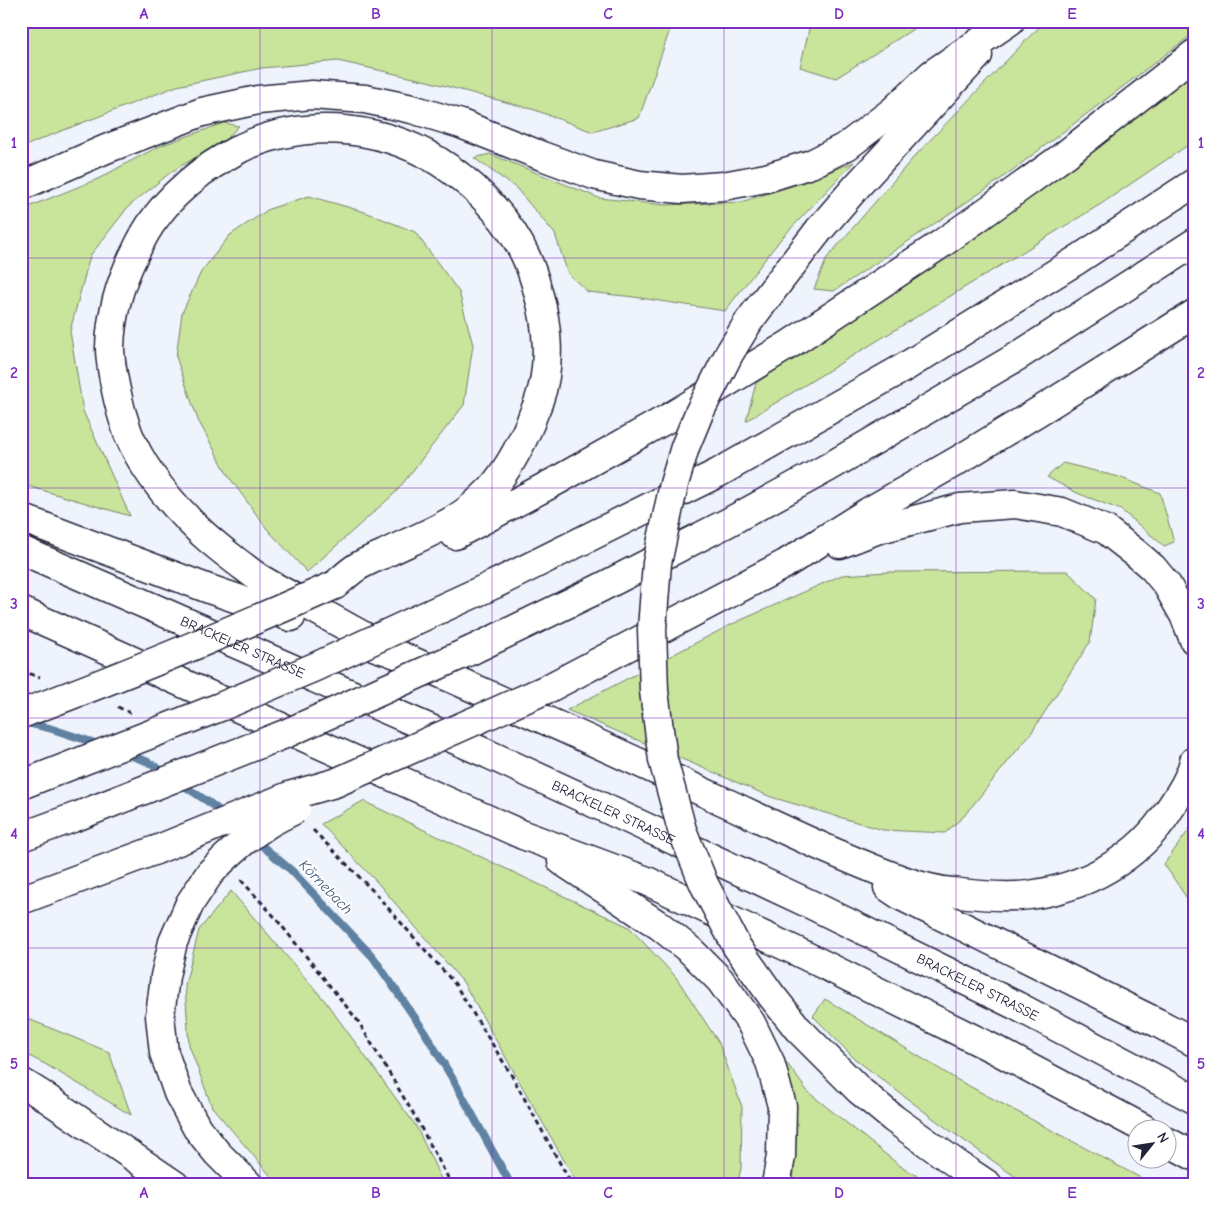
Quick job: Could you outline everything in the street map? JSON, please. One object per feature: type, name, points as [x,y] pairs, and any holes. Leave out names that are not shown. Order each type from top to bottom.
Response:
[{"type":"highway","points":[[21,186],[202,112],[258,100],[312,96],[365,99],[412,109],[462,124],[594,175],[639,185],[682,189],[722,186],[766,178],[811,164],[847,146],[893,111],[932,74],[1010,21]]},
{"type":"highway","points":[[988,1185],[960,1167],[859,1090],[798,1029],[737,947],[704,884],[682,830],[663,760],[654,691],[652,629],[657,563],[674,484],[699,413],[729,354],[760,306],[863,179],[1010,21]]},
{"type":"highway","points":[[21,714],[134,671],[334,585],[364,579],[491,516],[670,417],[790,344],[941,244],[1065,155],[1194,54]]},
{"type":"highway","points":[[334,585],[357,567],[446,524],[470,509],[493,486],[523,440],[540,398],[547,354],[545,316],[526,257],[513,232],[478,192],[436,159],[411,146],[385,137],[357,131],[329,129],[298,131],[242,148],[217,161],[194,178],[156,216],[140,241],[119,291],[110,348],[113,376],[119,406],[129,435],[159,485],[185,517],[210,540],[258,577],[394,653]]},
{"type":"highway","points":[[21,785],[220,707],[315,667],[495,584],[718,473],[904,367],[1077,260],[1194,183]]},
{"type":"highway","points":[[21,837],[285,734],[472,650],[616,580],[727,523],[829,467],[1018,356],[1194,243]]},
{"type":"highway","points":[[21,900],[156,850],[289,796],[335,783],[549,688],[785,564],[868,512],[1049,405],[1194,314]]},
{"type":"highway","points":[[785,564],[876,530],[960,508],[1015,504],[1062,512],[1106,530],[1153,568],[1167,585],[1185,617],[1194,640]]},
{"type":"highway","points":[[21,518],[209,589],[394,653],[590,739],[837,854],[908,883],[950,892],[989,896],[1028,895],[1078,883],[1103,871],[1123,859],[1146,840],[1165,817],[1180,794],[1194,762]]},
{"type":"highway","name":"BRACKELER STRASSE","points":[[21,550],[488,754],[812,905],[1017,1006],[1194,1099]]},
{"type":"highway","points":[[21,611],[523,835],[647,881],[779,943],[994,1049],[1128,1120]]},
{"type":"highway","points":[[249,1185],[217,1154],[197,1128],[178,1093],[164,1053],[160,1016],[165,976],[173,942],[190,903],[223,874],[229,854],[243,841],[270,822],[295,809],[335,783]]},
{"type":"highway","points":[[523,835],[660,926],[691,950],[720,980],[751,1023],[770,1062],[782,1106],[781,1156],[776,1185]]},
{"type":"highway","points":[[837,854],[903,896],[1194,1042]]},
{"type":"highway","points":[[21,1082],[174,1185]]},
{"type":"highway","points":[[1178,1147],[1194,1156]]},
{"type":"path","points":[[21,671],[48,680]]},
{"type":"path","points":[[118,707],[135,715]]},
{"type":"path","points":[[307,825],[374,892],[455,984],[512,1076],[572,1185]]},
{"type":"path","points":[[223,874],[273,915],[358,1021],[413,1112],[452,1185]]},
{"type":"green space","points":[[21,21],[673,21],[639,118],[593,132],[535,110],[427,81],[338,61],[262,68],[177,86],[21,148]]},
{"type":"green space","points":[[811,21],[926,21],[836,78],[800,67]]},
{"type":"green space","points":[[1047,21],[1194,21],[1194,32],[998,181],[834,291],[814,289],[827,258],[913,158],[1033,33]]},
{"type":"green space","points":[[1194,71],[1194,141],[1101,204],[746,421],[756,383],[987,230]]},
{"type":"green space","points":[[224,123],[239,126],[226,139],[171,172],[128,207],[90,256],[70,331],[83,411],[130,516],[21,484],[21,210],[100,178],[160,146]]},
{"type":"green space","points":[[490,154],[599,198],[665,205],[741,202],[804,182],[854,162],[780,240],[725,311],[588,292],[568,274],[555,234],[516,188],[474,158]]},
{"type":"green space","points":[[309,196],[365,212],[415,232],[459,292],[473,345],[464,405],[396,492],[307,572],[267,529],[229,477],[198,420],[176,357],[182,313],[201,272],[230,235],[269,209]]},
{"type":"green space","points":[[1063,463],[1119,477],[1160,493],[1174,542],[1164,546],[1121,510],[1077,493],[1047,477]]},
{"type":"green space","points":[[1067,571],[1096,599],[1090,642],[1032,732],[964,816],[945,833],[883,830],[771,797],[567,710],[730,625],[842,575],[888,572]]},
{"type":"green space","points":[[363,801],[629,927],[676,977],[719,1043],[742,1107],[741,1169],[737,1185],[578,1185],[463,982],[376,881],[321,824]]},
{"type":"green space","points":[[1194,823],[1194,905],[1190,903],[1164,864]]},
{"type":"green space","points":[[231,891],[325,1001],[416,1126],[444,1185],[281,1185],[275,1181],[212,1107],[189,1045],[185,985],[199,930]]},
{"type":"green space","points":[[825,999],[956,1079],[1154,1185],[1027,1185],[938,1122],[855,1059],[813,1016]]},
{"type":"green space","points":[[21,1016],[109,1052],[131,1115],[45,1064],[21,1052]]},
{"type":"green space","points":[[783,1058],[808,1092],[899,1165],[933,1185],[793,1185],[797,1122]]},
{"type":"waterway","name":"Körnebach","points":[[23,722],[49,728],[101,745]]},
{"type":"waterway","name":"Körnebach","points":[[123,753],[146,761],[167,774]]},
{"type":"waterway","name":"Körnebach","points":[[178,782],[226,816]]},
{"type":"waterway","name":"Körnebach","points":[[254,839],[292,871],[373,957],[424,1031],[454,1081],[511,1185]]}]
